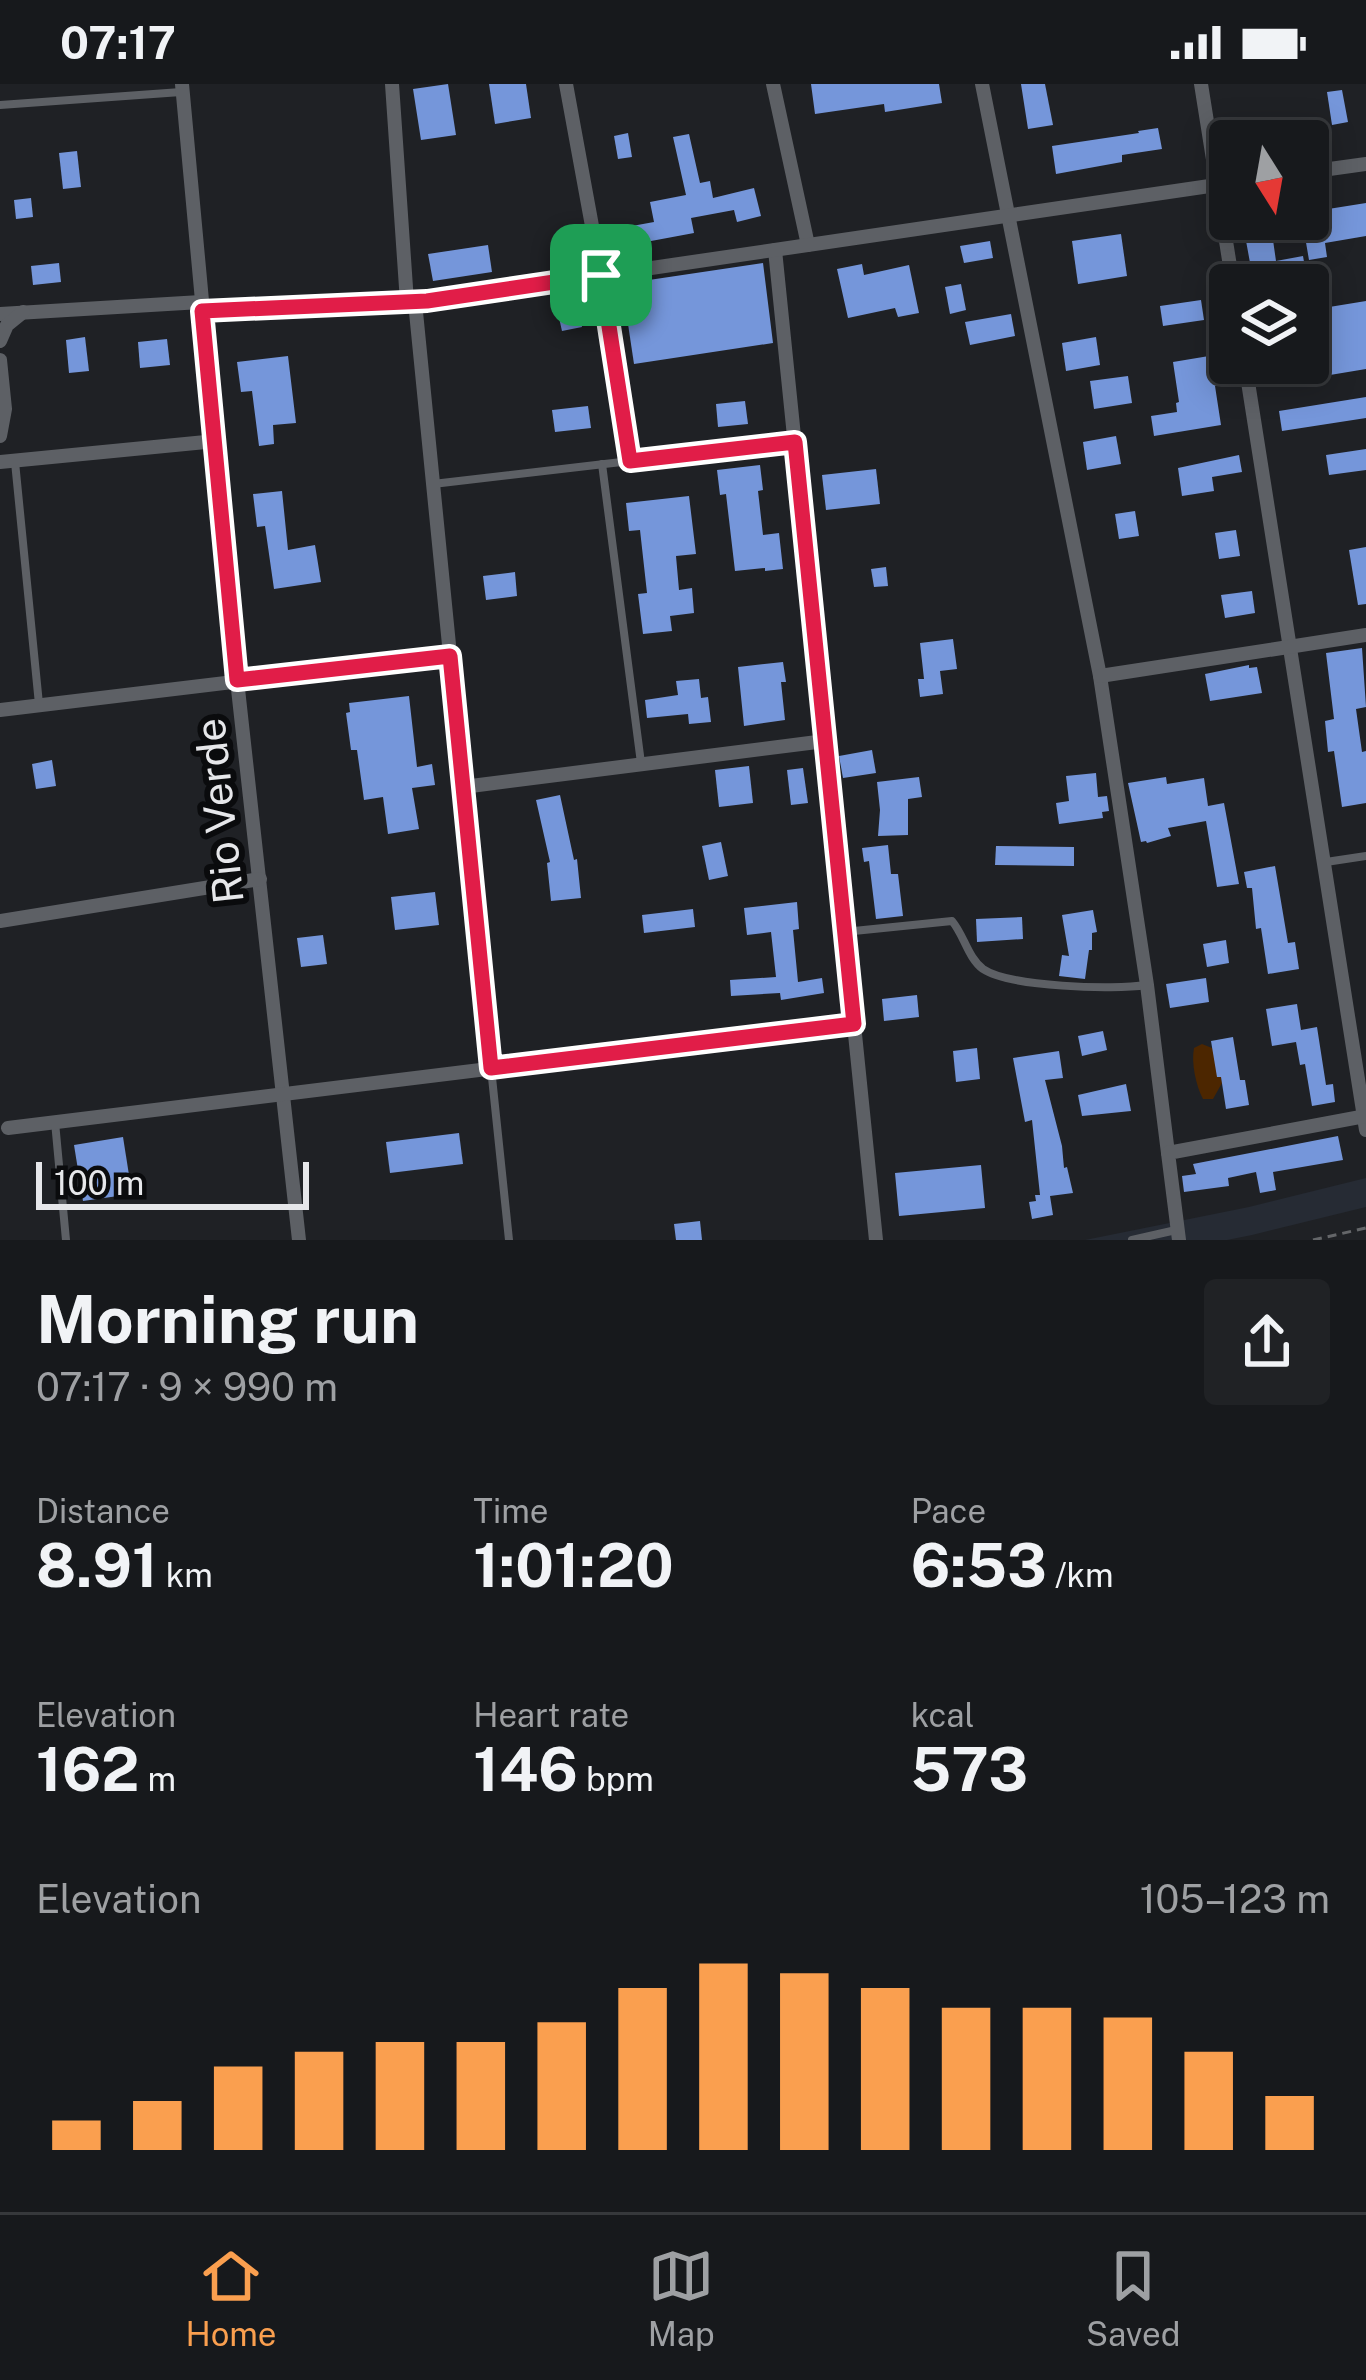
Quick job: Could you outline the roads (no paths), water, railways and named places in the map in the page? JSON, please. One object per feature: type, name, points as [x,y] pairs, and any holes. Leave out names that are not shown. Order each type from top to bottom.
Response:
[{"type":"street","points":[[392,84],[491,1068]]},
{"type":"street","points":[[566,84],[630,461]]},
{"type":"street","points":[[772,84],[808,245]]},
{"type":"street","points":[[982,84],[1100,676],[1147,985],[1178,1235]]},
{"type":"street","points":[[1201,84],[1209,120]]},
{"type":"street","name":"Rio Verde","points":[[183,88],[237,680],[299,1240]]},
{"type":"street","points":[[1329,169],[1366,164]]},
{"type":"street","points":[[0,314],[411,302],[1209,186]]},
{"type":"street","points":[[775,250],[876,1240]]},
{"type":"street","points":[[0,341],[8,325],[23,312]]},
{"type":"street","points":[[0,360],[5,409],[0,436]]},
{"type":"street","points":[[1168,1153],[1365,1120],[1248,384]]},
{"type":"street","points":[[7,462],[216,441]]},
{"type":"street","points":[[1100,676],[1366,635]]},
{"type":"street","points":[[0,710],[450,656]]},
{"type":"street","points":[[463,787],[825,741]]},
{"type":"street","points":[[0,921],[260,878]]},
{"type":"street","points":[[8,1127],[854,1024]]},
{"type":"lane","points":[[0,104],[183,88]]},
{"type":"lane","points":[[433,484],[795,442]]},
{"type":"lane","points":[[7,462],[39,705]]},
{"type":"lane","points":[[602,464],[642,764]]},
{"type":"lane","points":[[1324,862],[1366,856]]},
{"type":"lane","points":[[844,932],[952,920],[978,963],[995,974],[1055,984],[1147,985]]},
{"type":"lane","points":[[491,1068],[509,1240]]},
{"type":"lane","points":[[55,1122],[66,1240]]},
{"type":"lane","points":[[1132,1240],[1178,1235]]}]
